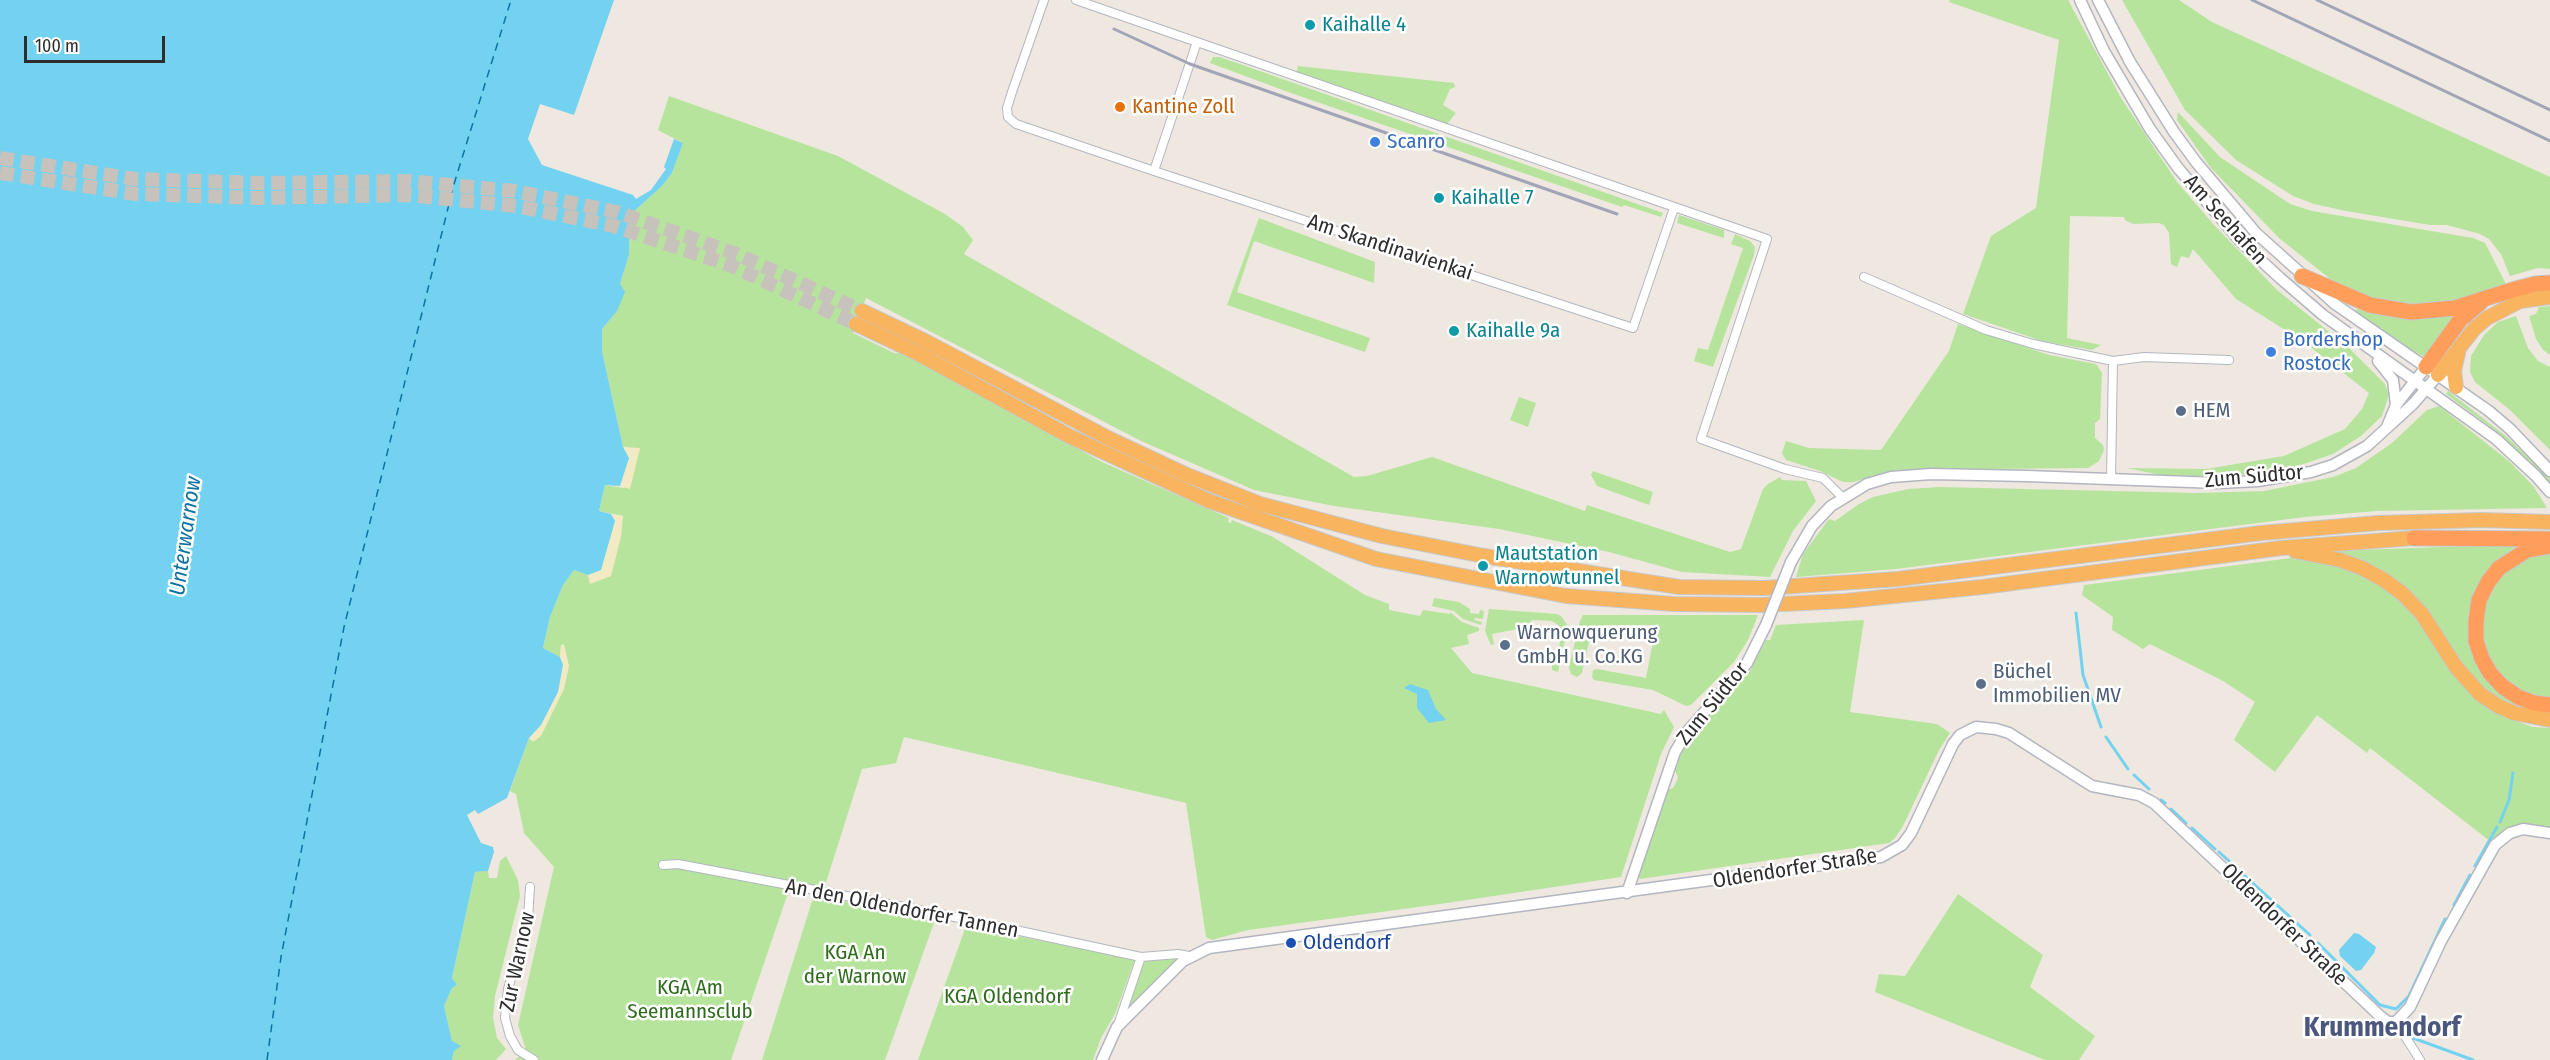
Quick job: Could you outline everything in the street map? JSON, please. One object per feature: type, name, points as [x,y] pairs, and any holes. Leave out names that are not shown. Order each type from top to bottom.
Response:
[{"type":"highway","points":[[2302,276],[2370,305],[2411,312],[2455,308],[2501,292],[2550,283]]},
{"type":"highway","points":[[2432,371],[2460,320],[2474,308],[2501,292]]},
{"type":"highway","points":[[2432,371],[2474,329],[2501,309],[2520,302],[2550,297]]},
{"type":"highway","points":[[862,311],[935,346],[1108,438],[1187,475],[1260,504],[1382,536],[1484,556],[1679,587],[1765,588],[1844,584],[1990,569],[2307,528],[2481,520],[2550,522]]},
{"type":"highway","points":[[856,324],[917,353],[1069,436],[1209,501],[1367,556],[1566,596],[1685,604],[1761,605],[1845,601],[1982,587],[2281,548],[2414,538],[2550,539]]},
{"type":"highway","points":[[2456,387],[2454,371],[2460,345]]},
{"type":"highway","points":[[2481,520],[2491,514],[2550,512]]},
{"type":"highway","points":[[2550,546],[2527,550],[2513,557],[2499,568],[2488,582],[2479,600],[2476,641],[2482,659],[2502,686],[2518,697],[2534,703],[2550,705]]},
{"type":"highway","points":[[2281,548],[2340,560],[2362,568],[2384,580],[2403,594],[2422,614],[2456,667],[2480,694],[2514,713],[2550,720]]},
{"type":"street","points":[[1044,0],[1007,108],[1008,117],[1016,124],[1154,171],[1197,42]]},
{"type":"street","points":[[1076,0],[1767,239],[1701,439],[1785,469],[1823,478],[1842,497]]},
{"type":"street","name":"Am Seehafen","points":[[2078,0],[2144,120],[2209,206],[2241,242],[2280,278],[2359,342],[2496,439],[2550,492]]},
{"type":"street","name":"Am Seehafen","points":[[2098,0],[2130,62],[2179,140],[2256,232],[2302,276],[2352,318],[2456,387],[2510,429],[2550,471]]},
{"type":"street","name":"Am Skandinavienkai","points":[[1154,171],[1633,328],[1674,207]]},
{"type":"street","points":[[1864,277],[1958,320],[2033,344],[2090,357],[2113,361],[2144,357],[2229,360]]},
{"type":"street","points":[[2359,342],[2386,368],[2393,380],[2396,405]]},
{"type":"street","points":[[2111,479],[2113,361]]},
{"type":"street","points":[[2386,430],[2396,405],[2415,381],[2432,371]]},
{"type":"street","name":"Zum Südtor","points":[[1627,893],[1675,752],[1687,732],[1747,663],[1766,626],[1791,562],[1812,526],[1842,497],[1879,480],[1917,474],[2218,483],[2292,476],[2333,465],[2352,456],[2386,430],[2427,389],[2432,371]]},
{"type":"street","name":"Oldendorfer Straße","points":[[1189,956],[1209,948],[1230,944],[1627,893],[1881,857],[1896,850],[1911,833],[1947,755],[1960,735],[1976,727],[1986,727],[2019,739],[2092,786],[2139,795],[2154,803],[2380,1016],[2388,1022],[2396,1022]]},
{"type":"street","points":[[2420,1060],[2396,1022],[2403,1018],[2410,1007],[2440,941],[2495,845],[2510,832],[2523,829],[2550,833]]},
{"type":"street","name":"An den Oldendorfer Tannen","points":[[663,865],[678,864],[936,913],[1141,957],[1177,954],[1189,956]]},
{"type":"street","name":"Zur Warnow","points":[[530,887],[528,919],[508,989],[505,1018],[510,1036],[518,1050],[534,1060]]},
{"type":"street","points":[[1117,1027],[1189,956]]},
{"type":"street","points":[[1102,1060],[1117,1027],[1141,957]]},
{"type":"green space","points":[[1950,0],[2068,0],[2121,98],[2177,182],[2215,226],[2277,290],[2348,347],[2385,384],[2389,395],[2382,416],[2361,436],[2333,454],[2283,471],[2230,477],[2160,475],[2127,468],[2206,469],[2284,456],[2345,429],[2362,409],[2369,393],[2304,342],[2236,299],[2193,249],[2189,258],[2181,256],[2177,267],[2171,264],[2169,233],[2164,225],[2159,223],[2133,224],[2124,217],[2070,216],[2067,338],[2101,345],[2092,350],[2042,341],[1963,314],[1991,236],[2036,208],[2059,40],[1949,2]]},
{"type":"green space","points":[[2122,0],[2179,0],[2212,22],[2550,177],[2550,269],[2538,268],[2510,276],[2501,254],[2489,239],[2480,234],[2447,225],[2430,225],[2346,211],[2314,204],[2293,196],[2236,160],[2185,110]]},
{"type":"green space","points":[[1213,57],[1220,57],[1663,213],[1661,217],[1624,205],[1622,207],[1288,92],[1210,63]]},
{"type":"green space","points":[[1298,66],[1454,83],[1455,87],[1450,89],[1443,105],[1456,113],[1443,129],[1296,75]]},
{"type":"green space","points":[[669,96],[838,156],[945,214],[963,227],[973,240],[964,254],[1354,477],[1367,476],[1432,457],[1585,511],[1587,505],[1730,552],[1741,549],[1763,489],[1768,484],[1780,477],[1782,480],[1806,481],[1816,501],[1793,531],[1770,577],[1682,572],[1609,552],[1499,529],[1334,506],[1254,490],[1141,441],[866,298],[853,333],[894,353],[906,354],[1102,462],[1229,518],[1228,522],[1231,523],[1232,520],[1273,537],[1365,595],[1389,604],[1389,610],[1420,616],[1423,610],[1450,614],[1450,612],[1462,622],[1479,628],[1479,631],[1467,635],[1469,644],[1451,648],[1472,673],[1661,714],[1664,710],[1674,727],[1661,754],[1621,877],[1248,930],[1212,940],[1206,937],[1186,803],[904,737],[896,763],[862,769],[822,895],[935,920],[885,1060],[762,1060],[814,895],[789,890],[731,1060],[515,1060],[526,1050],[518,1025],[554,867],[524,833],[516,794],[510,791],[529,738],[533,741],[564,689],[561,645],[560,657],[543,648],[550,617],[563,585],[574,570],[588,575],[590,583],[610,576],[623,516],[599,511],[605,485],[624,488],[640,449],[623,447],[602,351],[602,329],[617,311],[620,284],[629,255],[630,215],[662,186],[672,173],[683,143],[658,130]]},
{"type":"green space","points":[[2178,112],[2220,157],[2290,204],[2312,211],[2473,238],[2485,243],[2506,284],[2467,299],[2435,305],[2404,307],[2371,300],[2334,282],[2279,238],[2211,168],[2177,120]]},
{"type":"green space","points":[[1679,215],[1724,230],[1724,238],[1677,223]]},
{"type":"green space","points":[[1259,218],[1375,262],[1374,283],[1254,241],[1237,292],[1370,338],[1365,352],[1227,305]]},
{"type":"green space","points":[[1735,234],[1750,241],[1755,247],[1754,255],[1713,367],[1694,361],[1698,348],[1708,350],[1743,248],[1731,244]]},
{"type":"green space","points":[[2550,306],[2550,355],[2543,350],[2536,339],[2529,316],[2536,314],[2539,307]]},
{"type":"green space","points":[[2357,308],[2380,315],[2407,319],[2455,315],[2428,356],[2424,357],[2390,337],[2356,311]]},
{"type":"green space","points":[[2516,316],[2528,348],[2538,361],[2550,367],[2550,450],[2510,410],[2475,382],[2470,372],[2471,356],[2484,335],[2498,322]]},
{"type":"green space","points":[[1958,324],[2049,355],[2096,364],[2102,373],[2100,419],[2095,423],[2095,438],[2103,445],[2104,450],[2099,461],[2088,468],[1897,470],[1853,482],[1843,482],[1820,471],[1786,460],[1782,453],[1786,441],[1809,448],[1881,450],[1949,351]]},
{"type":"green space","points":[[2448,391],[2507,437],[2543,471],[2550,479],[2550,483],[2496,431],[2446,394]]},
{"type":"green space","points":[[1519,397],[1536,403],[1528,427],[1510,420]]},
{"type":"green space","points":[[2439,406],[2510,462],[2534,487],[2547,508],[2376,511],[2305,517],[1896,569],[1796,577],[1803,554],[1829,519],[1835,521],[1873,497],[1908,489],[1940,487],[2197,493],[2264,491],[2333,477],[2356,468],[2392,443],[2427,410]]},
{"type":"green space","points":[[1593,471],[1653,492],[1649,505],[1597,486],[1591,475]]},
{"type":"green space","points":[[2515,547],[2495,562],[2473,597],[2468,616],[2472,655],[2481,674],[2495,690],[2512,703],[2536,711],[2550,712],[2550,715],[2519,711],[2480,689],[2408,591],[2386,573],[2362,561],[2331,551]]},
{"type":"green space","points":[[2550,551],[2550,700],[2528,696],[2507,684],[2493,668],[2480,632],[2481,610],[2490,590],[2502,574],[2519,560]]},
{"type":"green space","points":[[2291,558],[2311,558],[2342,565],[2387,586],[2419,619],[2456,678],[2478,700],[2504,717],[2533,727],[2550,728],[2550,833],[2523,829],[2495,845],[2370,748],[2367,753],[2317,715],[2275,772],[2234,740],[2255,702],[2223,681],[2150,644],[2143,649],[2112,630],[2113,617],[2082,595],[2084,585]]},
{"type":"green space","points":[[1434,598],[1459,602],[1470,609],[1470,613],[1479,614],[1480,610],[1484,611],[1483,619],[1475,618],[1474,620],[1482,622],[1481,625],[1463,619],[1454,611],[1432,606]]},
{"type":"green space","points":[[1489,609],[1561,616],[1568,626],[1558,672],[1552,670],[1552,658],[1558,658],[1561,631],[1558,625],[1552,621],[1532,620],[1528,627],[1492,634],[1494,644],[1491,645],[1485,631]]},
{"type":"green space","points":[[1583,615],[1758,615],[1748,640],[1734,662],[1691,705],[1686,706],[1653,690],[1594,680],[1592,677],[1593,670],[1597,669],[1646,678],[1656,625],[1604,625],[1595,630],[1590,637],[1582,673],[1577,677],[1571,674],[1569,668]]},
{"type":"green space","points":[[1864,620],[1850,712],[1937,724],[1950,733],[1939,750],[1895,838],[1889,843],[1640,879],[1637,875],[1666,790],[1673,788],[1678,778],[1675,770],[1683,749],[1698,728],[1750,671],[1766,640],[1770,640],[1776,625]]},
{"type":"green space","points":[[506,856],[518,880],[520,896],[495,996],[493,1018],[497,1038],[506,1049],[496,1060],[452,1060],[454,1051],[444,1006],[452,988],[457,985],[452,978],[475,872],[488,871],[489,878],[497,878],[500,861]]},
{"type":"green space","points":[[1958,894],[2043,955],[2030,987],[2095,1036],[2079,1060],[2045,1060],[1875,992],[1879,974],[1905,976]]},
{"type":"green space","name":"KGA Oldendorf","points":[[966,926],[1135,959],[1115,1014],[1101,1038],[1093,1060],[918,1060]]},
{"type":"green space","points":[[1171,957],[1177,960],[1127,1009],[1142,965],[1147,960]]},
{"type":"sand","points":[[623,447],[640,448],[630,489],[620,486],[629,458]]},
{"type":"sand","points":[[611,514],[623,516],[621,537],[611,576],[590,584],[588,575],[601,570],[615,522]]},
{"type":"sand","points":[[564,644],[569,666],[564,689],[541,736],[533,742],[529,738],[541,725],[563,665],[560,657],[561,645]]},
{"type":"water","name":"Unterwarnow","points":[[0,0],[614,0],[574,115],[540,104],[528,139],[542,165],[633,195],[636,199],[651,190],[666,169],[664,167],[674,139],[683,143],[672,173],[662,186],[630,215],[629,255],[620,284],[625,292],[617,311],[602,329],[602,351],[623,447],[629,458],[620,486],[605,485],[599,511],[611,514],[615,521],[601,570],[588,575],[574,570],[563,585],[550,617],[543,648],[560,657],[563,665],[558,692],[541,725],[529,738],[507,798],[478,814],[475,810],[467,815],[481,843],[493,847],[494,852],[488,871],[475,872],[452,978],[457,985],[452,988],[444,1006],[452,1041],[461,1046],[454,1051],[452,1060],[0,1060]]},
{"type":"water","points":[[1410,684],[1428,690],[1436,709],[1446,720],[1429,723],[1417,708],[1417,694],[1404,688]]},
{"type":"water","points":[[2354,933],[2359,934],[2376,947],[2361,970],[2356,971],[2340,956],[2339,950]]},
{"type":"waterway","points":[[2076,613],[2083,675],[2101,727]]},
{"type":"waterway","points":[[2106,737],[2128,769]]},
{"type":"waterway","points":[[2500,822],[2509,800],[2513,773]]},
{"type":"waterway","points":[[2134,775],[2149,789]]},
{"type":"waterway","points":[[2161,800],[2165,803]]},
{"type":"waterway","points":[[2171,809],[2186,823]]},
{"type":"waterway","points":[[2475,866],[2497,827]]},
{"type":"waterway","points":[[2192,828],[2215,849]]},
{"type":"waterway","points":[[2219,852],[2229,861]]},
{"type":"waterway","points":[[2235,867],[2310,935]]},
{"type":"waterway","points":[[2454,905],[2470,875]]},
{"type":"waterway","points":[[2318,943],[2380,1005],[2396,1009],[2409,996],[2445,919]]},
{"type":"waterway","points":[[2413,1038],[2473,1060]]},
{"type":"ferry route","points":[[267,1060],[281,957],[344,627],[454,184],[511,0]]},
{"type":"tunnel","points":[[0,158],[135,179],[262,183],[408,181],[515,191],[617,212],[734,253],[862,311]]},
{"type":"tunnel","points":[[0,173],[136,194],[262,198],[407,195],[516,206],[614,226],[732,266],[856,324]]},
{"type":"railway","points":[[2252,0],[2550,141]]},
{"type":"railway","points":[[2317,0],[2550,110]]},
{"type":"railway","points":[[1114,29],[1190,64],[1617,214]]},
{"type":"place","name":"Kaihalle 4","points":[[1310,25]]},
{"type":"place","name":"Kantine Zoll","points":[[1120,107]]},
{"type":"place","name":"Scanro","points":[[1375,142]]},
{"type":"place","name":"Kaihalle 7","points":[[1439,198]]},
{"type":"place","name":"Kaihalle 9a","points":[[1454,331]]},
{"type":"place","name":"Bordershop Rostock","points":[[2271,352]]},
{"type":"place","name":"HEM","points":[[2181,411]]},
{"type":"place","name":"Mautstation Warnowtunnel","points":[[1483,566]]},
{"type":"place","name":"Warnowquerung GmbH u. Co.KG","points":[[1505,645]]},
{"type":"place","name":"Büchel Immobilien MV","points":[[1981,684]]},
{"type":"place","name":"Oldendorf","points":[[1291,943]]},
{"type":"district","name":"Krummendorf","points":[[2382,1028]]},
{"type":"park label","name":"KGA An der Warnow","points":[[855,965]]},
{"type":"park label","name":"KGA Am Seemannsclub","points":[[690,1000]]}]
